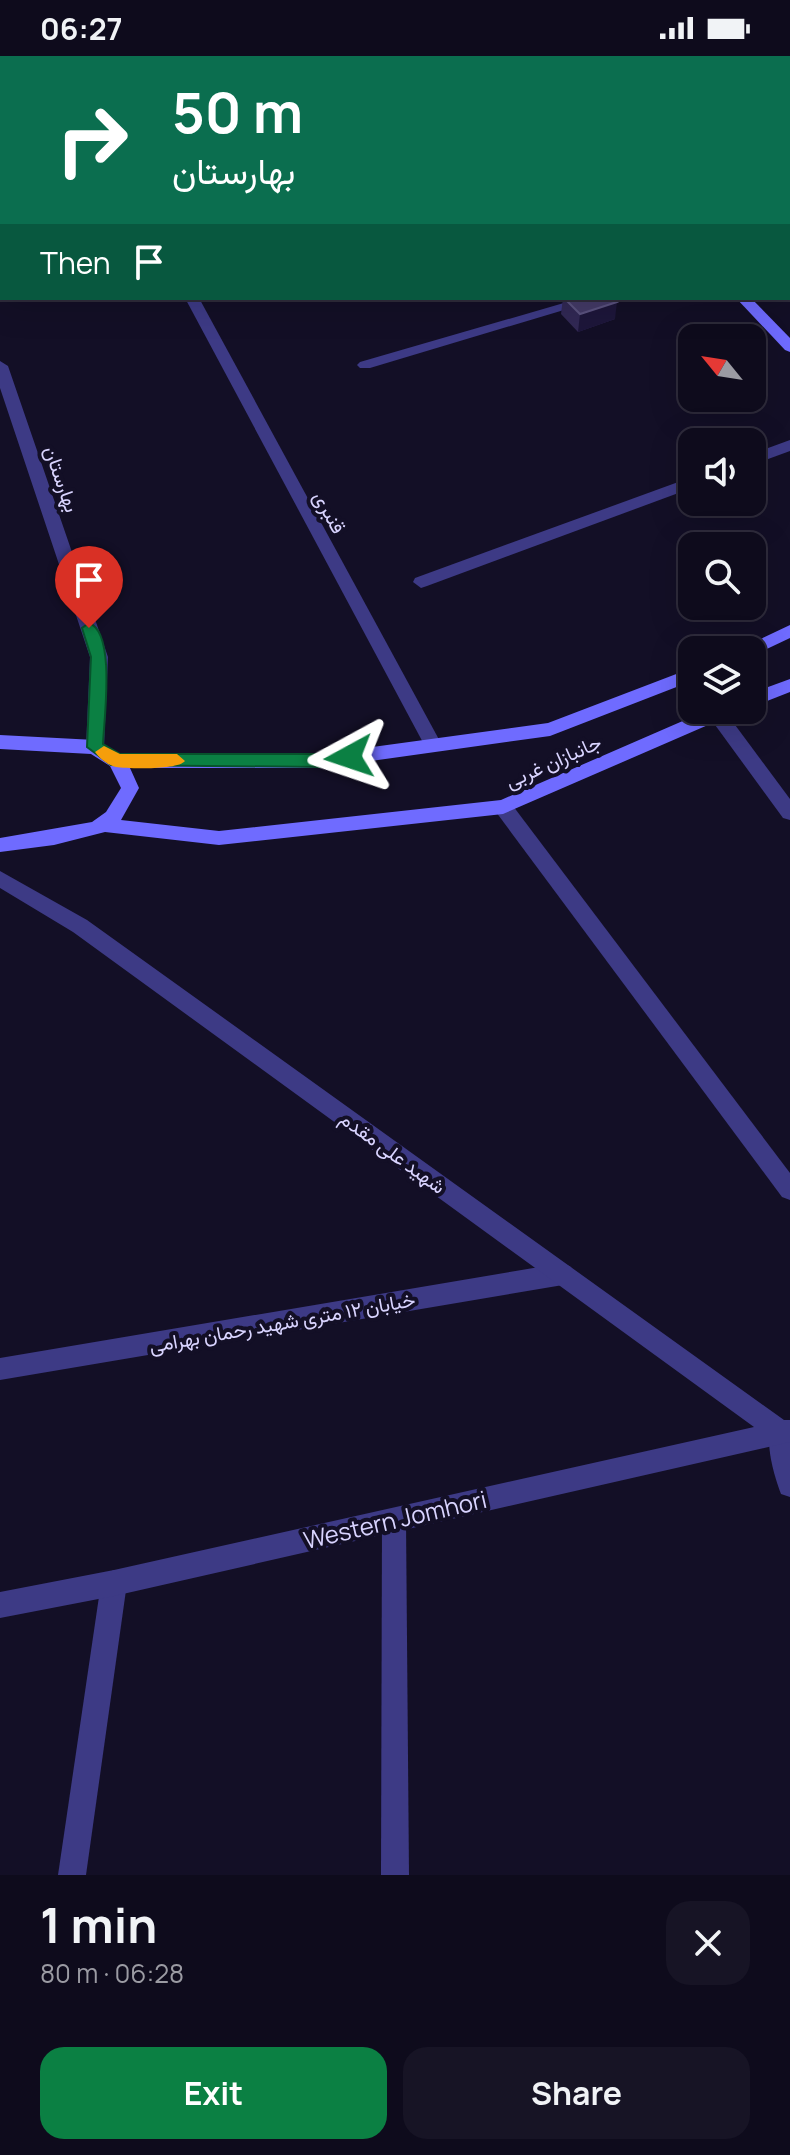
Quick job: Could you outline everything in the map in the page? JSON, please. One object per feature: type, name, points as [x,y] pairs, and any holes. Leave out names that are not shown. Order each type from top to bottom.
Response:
[{"type":"main road","points":[[745,300],[790,347]]},
{"type":"main road","points":[[766,643],[790,631]]},
{"type":"main road","name":"جانبازان غربی","points":[[117,761],[321,761],[550,729],[678,679]]},
{"type":"main road","points":[[766,694],[790,685]]},
{"type":"main road","name":"جانبازان غربی","points":[[0,845],[21,844],[104,825],[219,838],[503,807],[693,724]]},
{"type":"main road","points":[[0,742],[48,742],[95,747],[117,761],[130,788],[120,807],[104,825]]},
{"type":"street","name":"قنبری","points":[[193,300],[433,745]]},
{"type":"street","points":[[365,365],[590,300]]},
{"type":"street","name":"بهارستان","points":[[0,366],[99,657],[95,747]]},
{"type":"street","points":[[766,454],[790,445]]},
{"type":"street","points":[[421,582],[678,487]]},
{"type":"street","points":[[729,724],[790,813]]},
{"type":"street","points":[[503,807],[790,1190]]},
{"type":"street","name":"شهید علی مقدم","points":[[0,879],[80,926],[785,1431]]},
{"type":"street","name":"خیابان ۱۲ متری شهید رحمان بهرامی","points":[[0,1369],[563,1274]]},
{"type":"street","points":[[785,1431],[790,1485]]},
{"type":"street","name":"Western Jomhori","points":[[0,1605],[114,1583],[785,1431]]},
{"type":"street","points":[[394,1520],[395,1875]]},
{"type":"street","points":[[72,1875],[114,1583]]},
{"type":"building","points":[[566,300],[617,302],[580,314]]},
{"type":"slow traffic","points":[[104,752],[117,761],[177,761]]},
{"type":"route","points":[[89,628],[99,657],[95,747],[117,761],[321,761],[349,757]]}]
